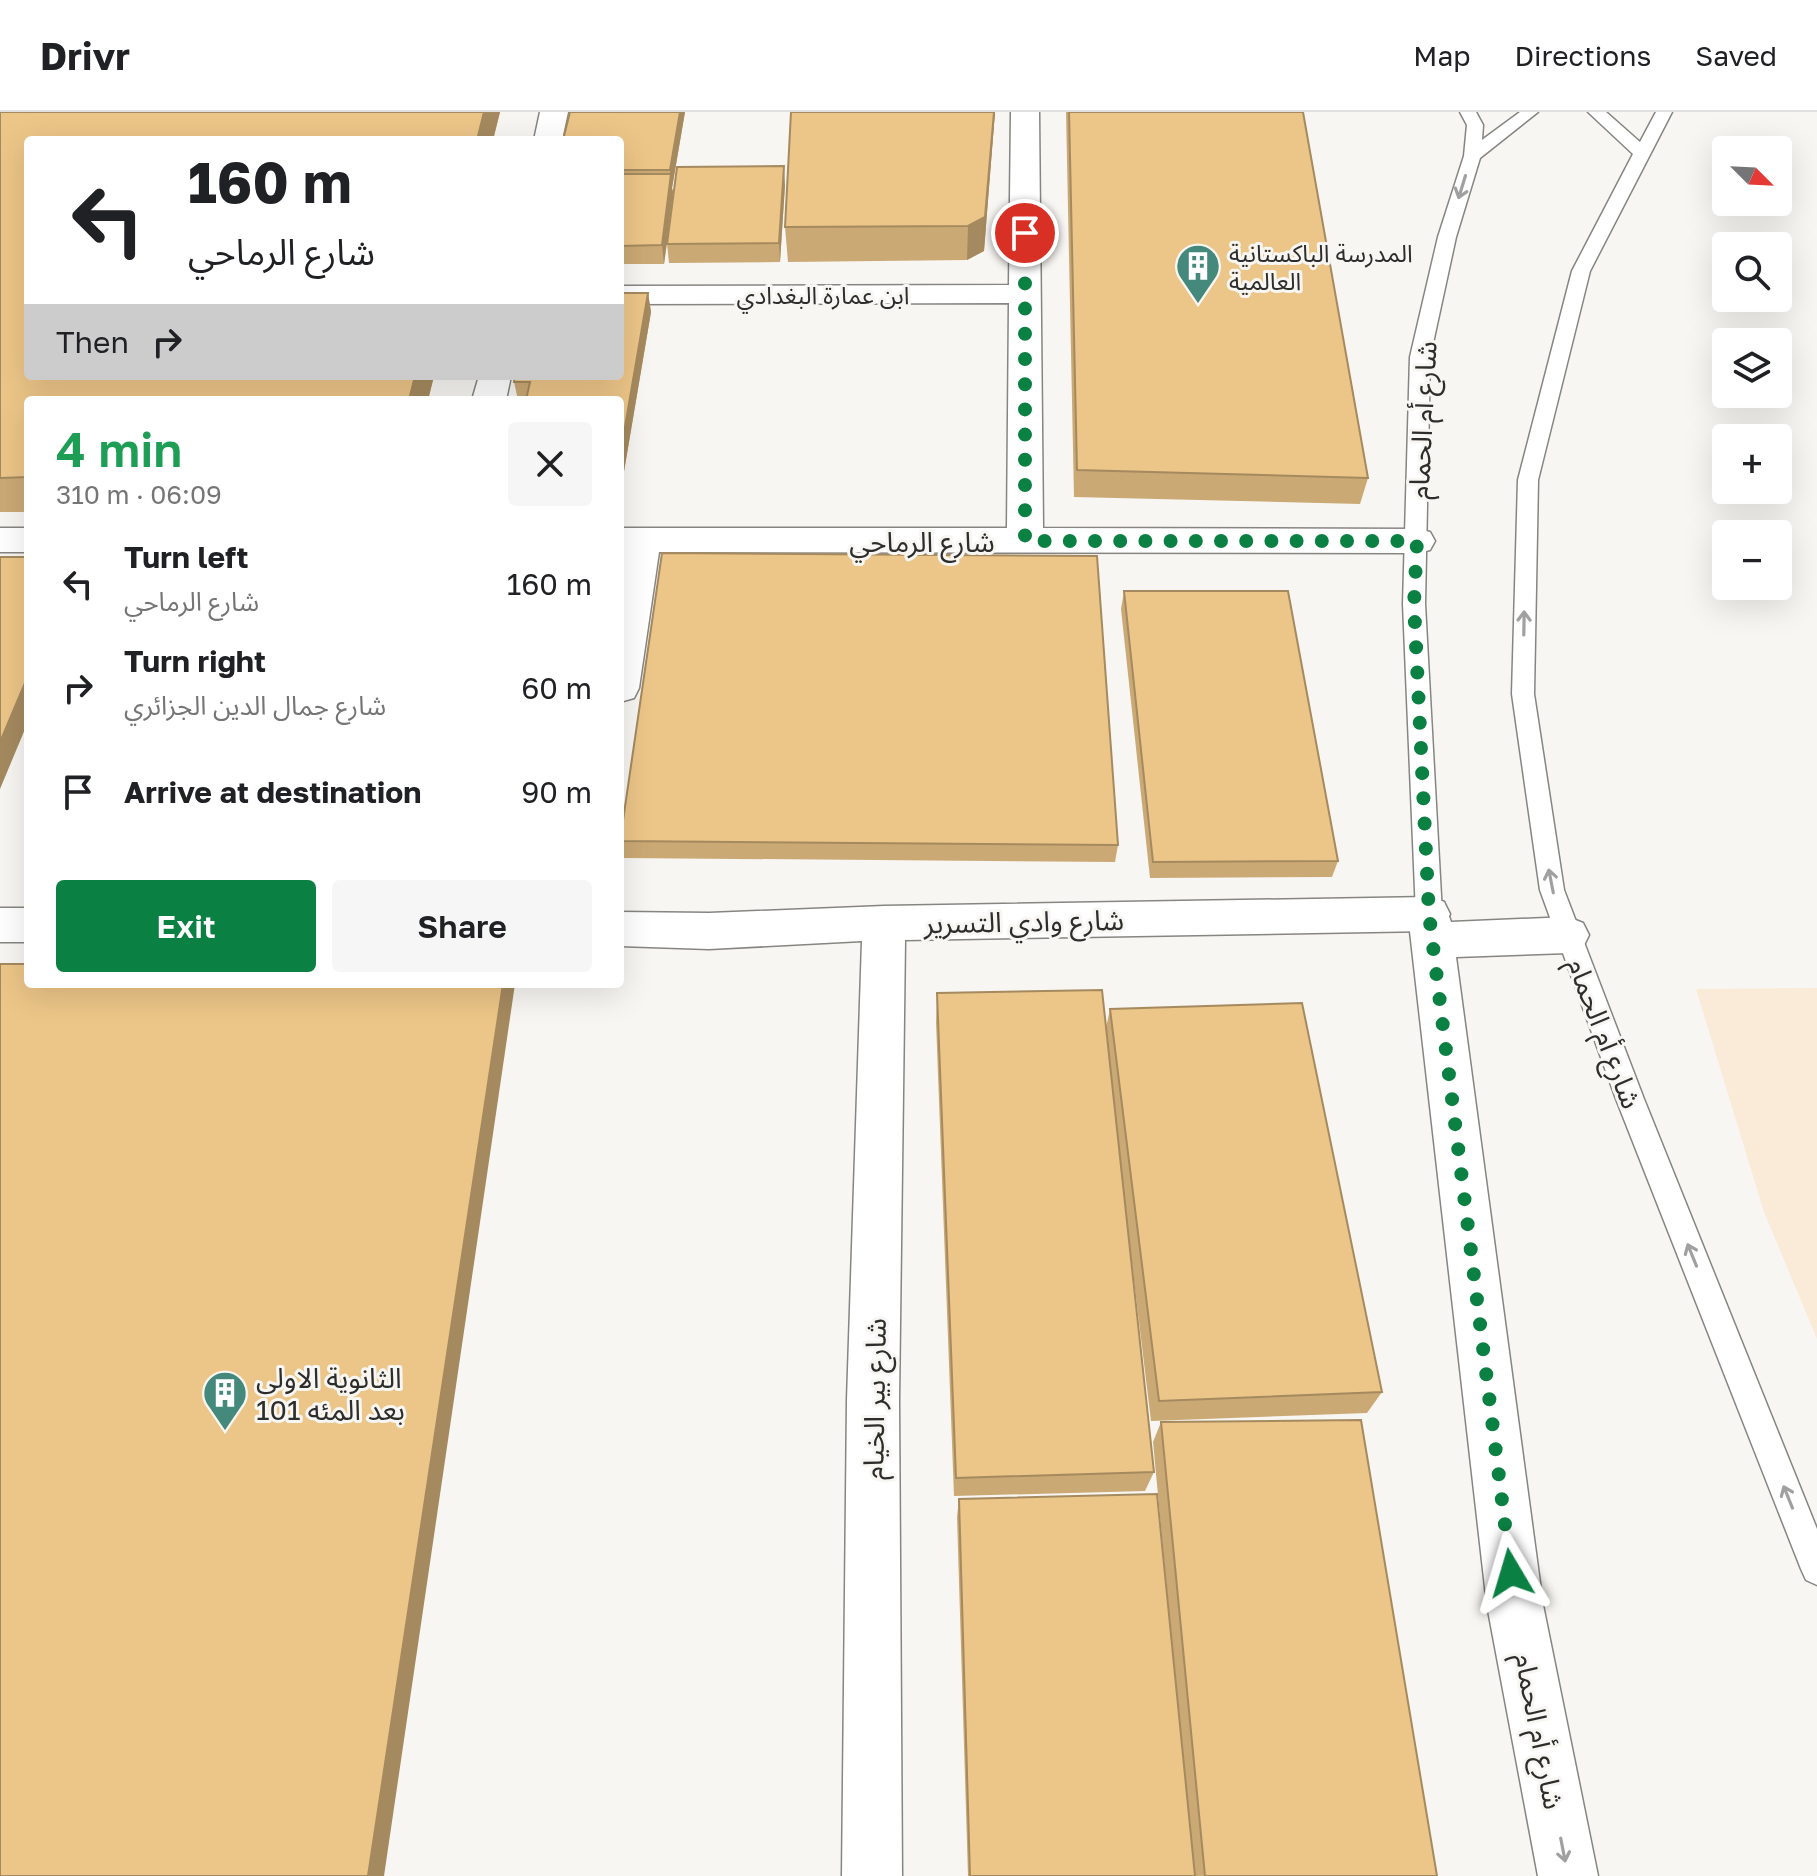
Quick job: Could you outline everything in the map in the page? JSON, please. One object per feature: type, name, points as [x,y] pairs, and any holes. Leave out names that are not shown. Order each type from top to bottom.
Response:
[{"type":"street","points":[[549,136],[554,112]]},
{"type":"street","points":[[1025,112],[1025,541]]},
{"type":"street","name":"ابن عمارة البغدادي","points":[[624,295],[1025,294]]},
{"type":"street","points":[[0,540],[24,540]]},
{"type":"street","points":[[624,639],[632,540]]},
{"type":"street","name":"شارع الرماحي","points":[[632,540],[1417,541]]},
{"type":"street","name":"شارع وادي التسرير","points":[[624,929],[709,931],[884,923],[1430,927],[1568,935]]},
{"type":"street","name":"شارع بير الخيام","points":[[872,1876],[873,1400],[884,923]]},
{"type":"street","points":[[0,925],[24,925]]},
{"type":"street","name":"شارع أم الحمام","points":[[1430,927],[1515,1605],[1568,1876]]},
{"type":"lane","name":"شارع أم الحمام","points":[[1430,927],[1414,604],[1420,357],[1447,237],[1472,156],[1475,125],[1468,112]]},
{"type":"lane","points":[[1472,156],[1530,112]]},
{"type":"lane","points":[[1596,112],[1641,152]]},
{"type":"lane","name":"شارع أم الحمام","points":[[1664,112],[1581,271],[1528,480],[1523,694],[1552,890],[1630,1099],[1817,1569]]},
{"type":"shaded area","points":[[1817,988],[1817,1339],[1764,1212],[1696,989]]},
{"type":"building","points":[[0,112],[484,112],[478,136],[24,136],[24,380],[414,380],[410,396],[24,396],[24,477],[0,478]]},
{"type":"building","points":[[570,112],[680,112],[670,170],[624,170],[624,136],[564,136]]},
{"type":"building","points":[[791,112],[994,112],[985,217],[968,226],[785,227]]},
{"type":"building","name":"المدرسة الباكستانية العالمية","points":[[1069,112],[1303,112],[1368,478],[1077,470]]},
{"type":"building","points":[[784,166],[779,243],[667,244],[677,167]]},
{"type":"building","points":[[624,174],[671,174],[662,245],[624,246]]},
{"type":"building","points":[[624,293],[648,293],[624,433],[624,396],[527,396],[530,382],[514,382],[624,380]]},
{"type":"building","points":[[662,553],[1097,556],[1118,845],[624,841],[624,814]]},
{"type":"building","points":[[0,557],[24,557],[24,685],[0,742]]},
{"type":"building","points":[[1124,591],[1288,591],[1338,861],[1153,862]]},
{"type":"building","name":"الثانوية الاولى بعد المئه 101","points":[[0,964],[24,964],[24,988],[502,988],[368,1876],[0,1876]]},
{"type":"building","points":[[1102,990],[1154,1472],[956,1478],[937,993]]},
{"type":"building","points":[[1302,1003],[1382,1392],[1159,1401],[1110,1009]]},
{"type":"building","points":[[1361,1420],[1437,1876],[1205,1876],[1161,1422]]},
{"type":"building","points":[[1157,1494],[1195,1876],[970,1876],[959,1499]]},
{"type":"place","name":"المدرسة الباكستانية العالمية","points":[[1198,305]]},
{"type":"place","name":"الثانوية الاولى بعد المئه 101","points":[[225,1432]]},
{"type":"route","points":[[1025,233],[1025,541],[1417,541],[1414,604],[1429,914],[1511,1573]]}]
